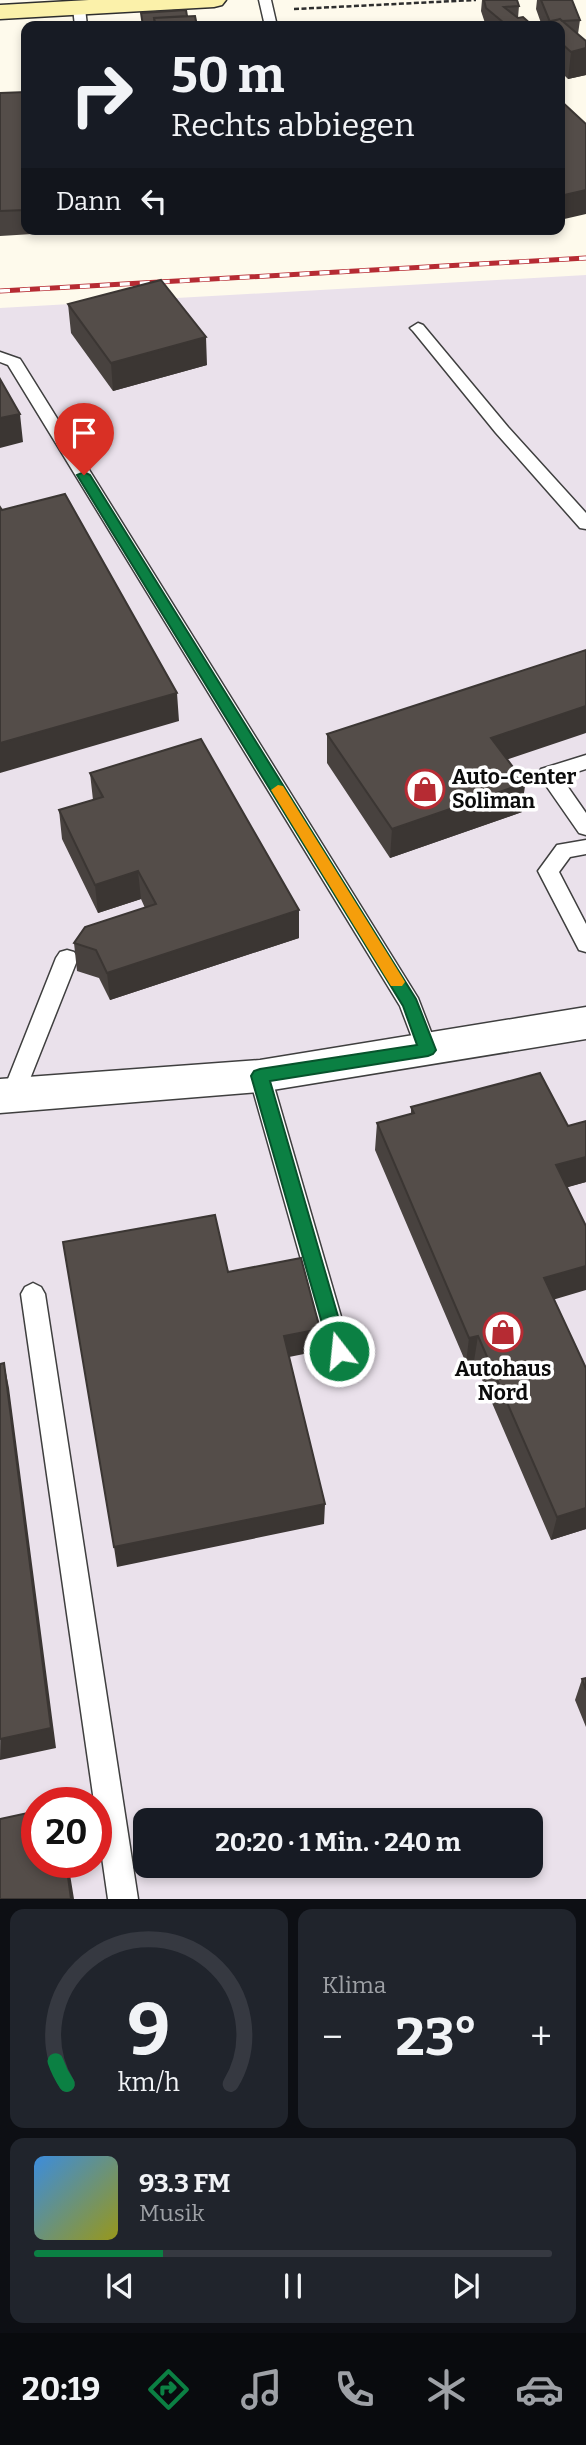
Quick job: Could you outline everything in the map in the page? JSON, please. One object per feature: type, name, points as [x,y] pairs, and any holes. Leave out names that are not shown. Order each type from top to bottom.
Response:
[{"type":"main road","points":[[0,12],[80,17],[214,0]]},
{"type":"street","points":[[6,1095],[260,1076],[586,1023]]},
{"type":"lane","points":[[265,0],[270,21]]},
{"type":"lane","points":[[418,328],[502,430],[586,524]]},
{"type":"lane","points":[[0,357],[14,362],[410,1004],[428,1050]]},
{"type":"lane","points":[[586,762],[548,774],[586,828]]},
{"type":"lane","points":[[586,847],[564,850],[548,872],[586,944]]},
{"type":"lane","points":[[6,1095],[66,958]]},
{"type":"lane","points":[[260,1076],[339,1351]]},
{"type":"lane","points":[[33,1294],[124,1899]]},
{"type":"shaded area","points":[[586,275],[586,1899],[0,1899],[0,308]]},
{"type":"building","points":[[484,0],[517,0],[519,6],[504,7],[518,18],[523,17],[527,21],[502,21],[486,8]]},
{"type":"building","points":[[541,0],[572,0],[580,20],[550,21]]},
{"type":"building","points":[[186,10],[187,16],[142,21],[141,13]]},
{"type":"building","points":[[195,16],[196,21],[155,21],[154,18]]},
{"type":"building","points":[[565,23],[586,41],[586,48],[571,52],[565,47]]},
{"type":"building","points":[[21,92],[21,210],[0,211],[0,93]]},
{"type":"building","points":[[565,105],[586,124],[586,190],[565,195]]},
{"type":"building","points":[[161,280],[206,337],[111,363],[68,304]]},
{"type":"building","points":[[0,379],[20,414],[0,418]]},
{"type":"building","points":[[65,494],[177,693],[0,743],[0,507],[2,510]]},
{"type":"building","name":"Auto-Center Soliman","points":[[586,650],[586,706],[491,738],[525,783],[392,829],[327,734]]},
{"type":"building","points":[[201,739],[299,910],[107,973],[96,950],[74,943],[85,927],[156,904],[138,871],[95,885],[59,810],[103,797],[90,773]]},
{"type":"building","name":"Autohaus Nord","points":[[540,1073],[568,1126],[586,1121],[586,1157],[556,1165],[586,1226],[586,1266],[544,1278],[586,1368],[586,1508],[557,1517],[478,1336],[469,1338],[377,1123],[414,1113],[411,1107]]},
{"type":"building","points":[[215,1215],[228,1272],[301,1258],[320,1329],[284,1336],[325,1504],[114,1547],[63,1242]]},
{"type":"building","points":[[4,1363],[51,1728],[0,1739],[0,1364]]},
{"type":"building","points":[[21,1814],[21,1878],[68,1878],[71,1899],[0,1899],[0,1819]]},
{"type":"railway","points":[[0,291],[586,258]]},
{"type":"slow traffic","points":[[278,790],[397,982]]},
{"type":"place","name":"Auto-Center Soliman","points":[[425,789]]},
{"type":"place","name":"Autohaus Nord","points":[[503,1332]]},
{"type":"route","points":[[84,475],[410,1004],[428,1050],[260,1076],[339,1351]]}]
